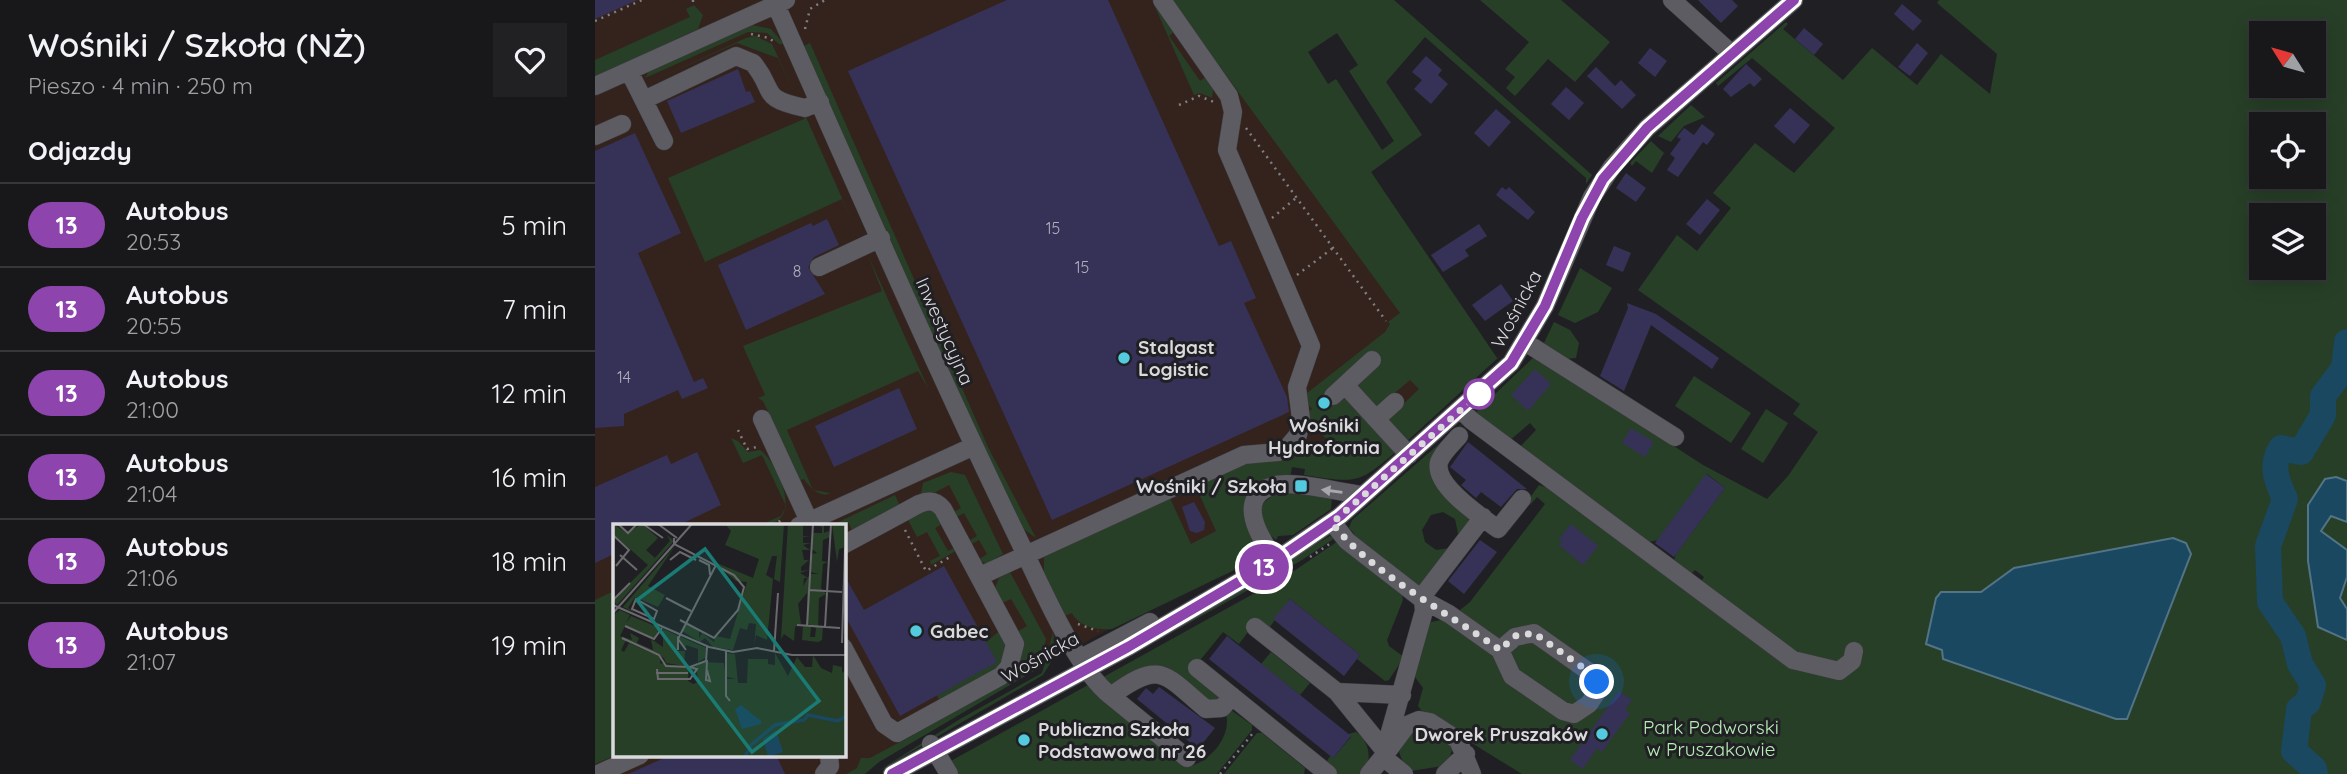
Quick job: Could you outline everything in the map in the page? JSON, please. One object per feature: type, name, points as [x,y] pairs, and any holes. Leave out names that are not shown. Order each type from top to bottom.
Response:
[{"type":"street","points":[[980,576],[1025,553],[1244,455],[1278,452],[1293,442],[1301,419],[1297,387],[1311,346],[1286,282],[1227,150],[1233,112],[1223,84],[1162,0]]},
{"type":"street","points":[[1672,0],[1732,54]]},
{"type":"street","name":"Wośnicka","points":[[884,774],[1084,664],[1132,631],[1224,590],[1332,523],[1511,363],[1525,342],[1603,179],[1647,128],[1794,0]]},
{"type":"street","name":"Inwestycyjna","points":[[595,86],[781,2],[820,102],[974,446],[1061,623],[1095,684],[1187,758]]},
{"type":"street","points":[[644,100],[741,56],[757,68],[767,90],[775,99],[805,108],[820,102]]},
{"type":"street","points":[[629,71],[664,141]]},
{"type":"street","points":[[595,136],[622,124]]},
{"type":"street","points":[[819,267],[881,238]]},
{"type":"street","points":[[1525,342],[1675,437]]},
{"type":"street","points":[[1372,360],[1339,390],[1376,419],[1409,455]]},
{"type":"street","points":[[1376,419],[1395,402]]},
{"type":"street","points":[[1461,410],[1793,660],[1839,671],[1848,666],[1854,651]]},
{"type":"street","points":[[762,419],[804,523],[974,446]]},
{"type":"street","points":[[1459,436],[1440,459],[1439,468],[1454,495],[1499,529],[1522,499]]},
{"type":"street","points":[[903,479],[905,511]]},
{"type":"street","points":[[1276,560],[1259,536],[1252,516],[1259,497],[1266,489],[1284,484],[1363,495]]},
{"type":"street","points":[[845,544],[928,501],[940,506],[1014,637],[1014,652],[1009,667],[1001,676],[897,733],[884,724],[845,651]]},
{"type":"street","points":[[1384,754],[1424,611],[1422,599],[1483,517]]},
{"type":"street","points":[[1332,523],[1347,541],[1422,599],[1449,614],[1500,650],[1512,676],[1563,711],[1583,711],[1597,692],[1597,682],[1592,674],[1534,633],[1515,636],[1500,650]]},
{"type":"street","points":[[1255,626],[1337,692],[1384,754],[1404,774]]},
{"type":"street","points":[[1196,668],[1328,774]]},
{"type":"street","points":[[1111,696],[1140,676],[1155,673],[1166,676],[1206,709],[1222,708],[1231,696]]},
{"type":"street","points":[[1337,692],[1402,695]]},
{"type":"street","points":[[1369,774],[1407,725],[1419,720],[1430,722],[1458,740],[1472,774]]},
{"type":"street","points":[[933,748],[949,774]]},
{"type":"street","name":"Wośnicka","points":[[892,774],[933,748]]},
{"type":"street","points":[[1445,774],[1466,754]]},
{"type":"street","points":[[598,774],[639,756]]},
{"type":"path","points":[[595,21],[642,0]]},
{"type":"path","points":[[747,34],[762,35],[776,44]]},
{"type":"path","points":[[1179,105],[1199,96],[1233,112],[1386,321]]},
{"type":"path","points":[[1259,225],[1296,198]]},
{"type":"path","points":[[1286,282],[1333,248]]},
{"type":"path","points":[[905,511],[926,571],[965,548]]},
{"type":"path","points":[[1061,623],[1072,617],[1080,625],[1105,633]]},
{"type":"path","points":[[1220,774],[1263,721]]},
{"type":"shaded area","points":[[595,0],[1250,0],[1395,208],[1398,240],[1478,350],[1363,475],[1274,464],[1249,552],[846,774],[595,774]]},
{"type":"green space","points":[[1152,0],[1176,30],[1169,36],[1200,81],[1209,75],[1214,84],[1212,98],[1200,93],[1194,95]]},
{"type":"green space","points":[[1171,0],[1394,0],[1592,175],[1586,184],[1586,178],[1425,37],[1386,82],[1422,135],[1371,172],[1497,358],[1501,355],[1404,444],[1387,420],[1419,389],[1410,380],[1377,408],[1356,390],[1370,356],[1316,403],[1324,411],[1345,397],[1399,449],[1385,461],[1365,475],[1347,480],[1304,475],[1305,469],[1292,467],[1290,478],[1269,480],[1253,539],[1255,549],[1251,562],[1112,629],[1089,627],[1079,622],[1072,613],[1065,616],[1044,578],[1044,553],[1169,496],[1191,544],[1216,531],[1195,485],[1247,462],[1317,453],[1329,443],[1306,414],[1312,409],[1302,397],[1385,332],[1390,324],[1388,322],[1400,313]],"holes":[[[1337,33],[1358,65],[1349,71],[1394,141],[1382,150],[1336,79],[1328,84],[1308,52]]]},
{"type":"green space","points":[[1480,0],[1561,0],[1610,42],[1575,82],[1548,59],[1515,96],[1506,88],[1515,77],[1505,69],[1529,42]]},
{"type":"green space","name":"Park Podworski w Pruszakowie","points":[[1939,0],[2347,0],[2347,774],[1522,774],[1423,713],[1418,706],[1423,688],[1415,677],[1424,630],[1431,622],[1461,616],[1460,610],[1470,602],[1545,504],[1537,497],[1530,505],[1527,502],[1539,485],[1551,489],[1695,591],[1704,577],[1695,570],[1691,574],[1673,563],[1676,554],[1725,488],[1707,474],[1658,540],[1644,543],[1519,448],[1536,430],[1530,423],[1509,441],[1474,414],[1535,356],[1703,465],[1767,499],[1788,476],[1818,432],[1793,414],[1800,404],[1638,290],[1677,235],[1697,251],[1731,208],[1713,193],[1755,143],[1794,173],[1835,128],[1752,58],[1718,86],[1716,83],[1786,22],[1788,24],[1783,29],[1843,80],[1872,48],[1917,85],[1941,54],[1990,94],[1997,54],[1937,3]]},
{"type":"green space","points":[[694,5],[703,15],[698,29],[595,77],[595,60],[690,17],[686,9]]},
{"type":"green space","points":[[752,25],[771,29],[784,44],[779,44],[767,33],[748,32],[645,78],[649,71]]},
{"type":"green space","points":[[755,36],[772,44],[798,100],[778,58],[737,43],[644,85],[746,38]]},
{"type":"green space","points":[[810,43],[988,447],[1036,538],[1018,525],[802,47]]},
{"type":"green space","points":[[1691,105],[1705,117],[1684,126],[1671,142],[1658,136]]},
{"type":"green space","points":[[805,115],[858,234],[842,199],[705,262],[668,178],[804,119]]},
{"type":"green space","points":[[1651,141],[1664,153],[1652,173],[1636,161],[1632,166],[1630,163]]},
{"type":"green space","points":[[867,253],[929,390],[918,371],[787,430],[812,489],[804,479],[800,480],[763,401],[758,398],[765,395],[743,346],[882,291]]},
{"type":"green space","points":[[1580,268],[1612,288],[1598,312],[1575,323],[1558,315]]},
{"type":"green space","points":[[1554,322],[1570,330],[1579,343],[1576,358],[1565,359],[1543,345]]},
{"type":"green space","points":[[1694,376],[1751,413],[1731,443],[1675,406]]},
{"type":"green space","points":[[1766,409],[1788,423],[1763,463],[1741,449]]},
{"type":"green space","points":[[1463,423],[1434,463],[1437,477],[1446,490],[1474,515],[1474,523],[1425,585],[1415,586],[1350,537],[1354,533],[1349,528],[1352,520]],"holes":[[[1443,512],[1455,519],[1459,538],[1450,548],[1436,550],[1425,542],[1422,530],[1431,515]]]},
{"type":"green space","points":[[731,438],[738,441],[748,452],[760,450],[767,457],[780,480],[785,505],[762,455],[743,463]]},
{"type":"green space","points":[[951,472],[965,475],[1003,554],[987,564],[978,560],[987,554],[979,540],[970,545],[968,541],[977,536],[964,513],[955,518],[952,513],[961,508],[949,485],[930,495],[921,493],[923,483]]},
{"type":"green space","points":[[1278,491],[1332,497],[1331,509],[1293,535],[1278,536],[1276,540],[1260,525],[1261,505]]},
{"type":"green space","points":[[895,495],[900,506],[853,533],[849,523],[834,524]]},
{"type":"green space","points":[[926,508],[937,512],[944,523],[935,528],[948,551],[958,546],[959,549],[931,565],[930,561],[940,556],[927,532],[917,537],[906,516]]},
{"type":"green space","points":[[784,510],[782,516],[774,523],[762,524],[781,516]]},
{"type":"green space","points":[[1330,536],[1335,538],[1302,560],[1137,652],[1135,648]]},
{"type":"green space","points":[[1338,541],[1401,590],[1403,600],[1387,640],[1389,646],[1404,657],[1389,680],[1385,681],[1357,659],[1360,655],[1290,599],[1267,631],[1256,621],[1239,644],[1223,632],[1193,669],[1220,696],[1220,700],[1208,701],[1181,678],[1162,669],[1142,672],[1110,688],[1098,680],[1291,573]]},
{"type":"green space","points":[[1010,572],[1046,639],[1039,668],[879,762],[865,774],[846,774],[857,768],[861,758],[870,758],[915,734],[914,732],[1018,668],[1023,648],[1017,632],[1027,626],[1011,599],[1002,603],[995,588],[999,578]]},
{"type":"green space","points":[[613,591],[614,756],[595,764],[595,600]]},
{"type":"green space","points":[[1002,629],[1008,642],[1000,668],[940,702],[937,695],[986,642]]},
{"type":"green space","points":[[1053,632],[1056,654],[1043,675],[875,773],[960,719],[1042,673]]},
{"type":"green space","points":[[1271,652],[1310,683],[1300,695],[1261,664]]},
{"type":"green space","points":[[1088,685],[1188,767],[1204,760],[1217,747],[1226,731],[1226,714],[1231,710],[1252,725],[1252,730],[1217,774],[956,774],[949,762]]},
{"type":"green space","points":[[1422,727],[1454,745],[1448,761],[1442,766],[1411,771],[1404,765],[1399,752],[1409,732]]},
{"type":"green space","points":[[1356,732],[1364,740],[1368,751],[1364,774],[1333,774],[1326,763],[1351,737],[1348,734]]},
{"type":"green space","points":[[1257,733],[1262,733],[1305,768],[1304,774],[1224,774]]},
{"type":"water","points":[[2336,477],[2347,481],[2347,522],[2331,516],[2321,531],[2347,550],[2347,577],[2340,598],[2347,609],[2347,640],[2318,627],[2308,561],[2308,505],[2325,479]]},
{"type":"water","points":[[2173,538],[2186,543],[2191,554],[2127,719],[2116,719],[1943,659],[1942,650],[1926,644],[1936,598],[1941,592],[1981,592],[2014,568]]},
{"type":"building","points":[[595,0],[637,0],[595,19]]},
{"type":"building","points":[[1007,0],[1108,0],[1219,246],[1231,241],[1256,298],[1244,303],[1287,397],[1289,412],[1052,520],[848,71]]},
{"type":"building","points":[[1698,0],[1732,0],[1738,6],[1721,23]]},
{"type":"building","points":[[1902,4],[1922,21],[1913,31],[1894,14]]},
{"type":"building","points":[[1804,28],[1823,44],[1814,55],[1795,39]]},
{"type":"building","points":[[1917,43],[1928,53],[1910,76],[1898,67]]},
{"type":"building","points":[[1650,48],[1667,61],[1655,77],[1638,63]]},
{"type":"building","points":[[1426,56],[1442,70],[1438,75],[1448,84],[1431,104],[1414,89],[1422,80],[1412,72]]},
{"type":"building","points":[[1746,64],[1762,79],[1754,87],[1750,83],[1731,97],[1723,89]]},
{"type":"building","points":[[1596,67],[1615,86],[1621,80],[1636,95],[1622,109],[1587,76]]},
{"type":"building","points":[[738,69],[746,92],[750,91],[755,102],[681,133],[667,101]]},
{"type":"building","points":[[1566,87],[1584,103],[1569,120],[1551,104]]},
{"type":"building","points":[[1790,108],[1810,125],[1794,144],[1774,126]]},
{"type":"building","points":[[1496,109],[1511,122],[1489,147],[1474,133]]},
{"type":"building","points":[[1702,124],[1715,134],[1707,145],[1703,142],[1678,177],[1667,170],[1675,158],[1670,154],[1681,139],[1677,137],[1684,128],[1694,135]]},
{"type":"building","points":[[635,133],[681,233],[638,253],[694,382],[703,378],[708,388],[682,399],[678,390],[624,414],[624,426],[595,428],[595,151]]},
{"type":"building","points":[[1626,173],[1646,188],[1636,202],[1616,188]]},
{"type":"building","points":[[1502,187],[1506,190],[1509,187],[1535,212],[1528,220],[1496,195]]},
{"type":"building","points":[[1707,199],[1720,210],[1700,235],[1686,224]]},
{"type":"building","points":[[827,219],[839,245],[814,257],[808,267],[825,294],[746,330],[718,265],[811,223],[813,226]]},
{"type":"building","points":[[1479,224],[1487,236],[1465,250],[1469,256],[1443,272],[1431,255]]},
{"type":"building","points":[[1614,246],[1631,253],[1623,272],[1606,265]]},
{"type":"building","points":[[1501,284],[1513,301],[1485,321],[1472,305]]},
{"type":"building","points":[[1627,303],[1656,314],[1719,358],[1712,369],[1651,325],[1624,391],[1600,376],[1628,308]]},
{"type":"building","points":[[1535,369],[1551,384],[1528,411],[1511,395]]},
{"type":"building","points":[[899,388],[917,429],[834,467],[815,426]]},
{"type":"building","points":[[1631,428],[1654,442],[1645,457],[1622,443]]},
{"type":"building","points":[[1468,442],[1527,489],[1517,489],[1501,507],[1481,492],[1476,498],[1461,485],[1466,480],[1450,467]]},
{"type":"building","points":[[697,452],[721,505],[681,524],[613,524],[613,554],[595,563],[595,487],[667,455],[671,464]]},
{"type":"building","points":[[1706,474],[1725,488],[1674,557],[1655,543]]},
{"type":"building","points":[[1194,502],[1205,522],[1204,530],[1197,533],[1190,531],[1182,507]]},
{"type":"building","points":[[1571,524],[1598,546],[1583,565],[1559,545],[1562,542],[1559,539]]},
{"type":"building","points":[[1480,540],[1497,552],[1464,594],[1448,581]]},
{"type":"building","name":"Gabec","points":[[944,566],[997,662],[900,716],[845,616],[845,577],[864,610]]},
{"type":"building","points":[[1290,599],[1360,655],[1344,676],[1273,619]]},
{"type":"building","points":[[1227,636],[1351,736],[1333,758],[1209,659]]},
{"type":"building","points":[[1159,687],[1215,728],[1198,749],[1137,699],[1146,688],[1153,694]]},
{"type":"building","name":"Dworek Pruszaków","points":[[1619,691],[1632,700],[1625,710],[1630,713],[1602,752],[1597,748],[1583,769],[1570,760]]},
{"type":"building","points":[[669,756],[776,756],[785,774],[628,774]]},
{"type":"waterway","points":[[2315,774],[2314,769],[2294,751],[2299,709],[2308,702],[2313,685],[2300,664],[2293,636],[2270,602],[2268,546],[2285,499],[2275,468],[2278,455],[2281,448],[2301,452],[2323,415],[2323,396],[2344,368],[2347,342]]},
{"type":"bus line","name":"13","points":[[892,774],[1128,647],[1276,560],[1340,516],[1511,363],[1545,306],[1582,218],[1603,179],[1647,128],[1794,0]]},
{"type":"place","name":"Stalgast Logistic","points":[[1124,358]]},
{"type":"place","name":"Wośniki Hydrofornia","points":[[1324,403]]},
{"type":"place","name":"Wośniki / Szkoła","points":[[1301,486]]},
{"type":"place","name":"Gabec","points":[[916,631]]},
{"type":"place","name":"Dworek Pruszaków","points":[[1602,734]]},
{"type":"place","name":"Publiczna Szkoła Podstawowa nr 26","points":[[1024,740]]},
{"type":"route","points":[[1479,394],[1332,523],[1347,541],[1423,600],[1449,614],[1500,650],[1515,636],[1534,633],[1592,674],[1597,682]]}]
